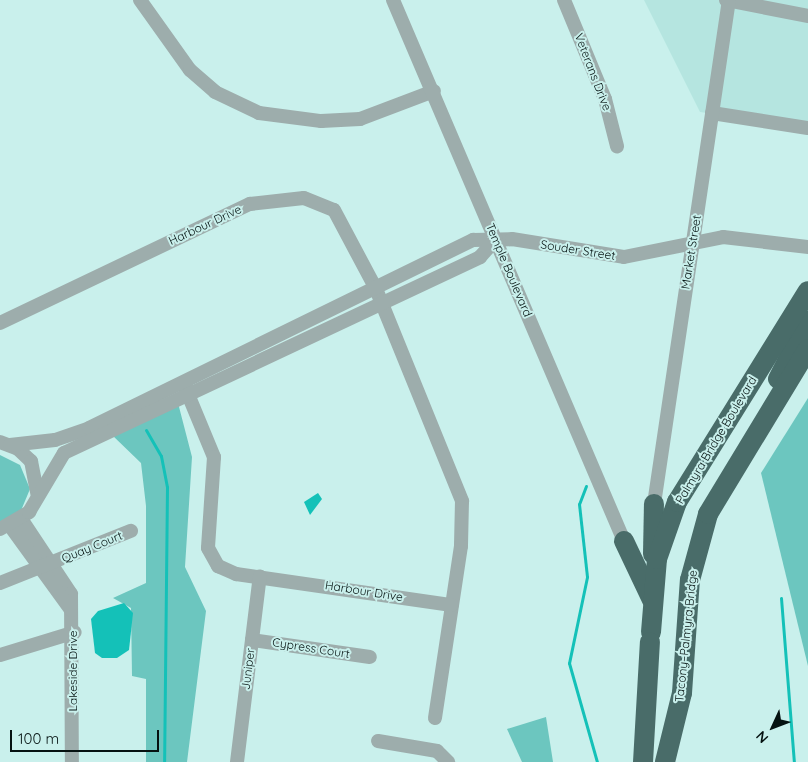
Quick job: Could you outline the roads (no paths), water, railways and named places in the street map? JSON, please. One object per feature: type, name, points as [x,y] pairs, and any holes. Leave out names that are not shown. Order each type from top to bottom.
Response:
[{"type":"highway","name":"Palmyra Bridge Boulevard","points":[[652,601],[654,575],[662,542],[684,489],[808,291]]},
{"type":"highway","points":[[760,426],[784,363],[808,320]]},
{"type":"highway","points":[[760,426],[808,348]]},
{"type":"highway","name":"Tacony–Palmyra Bridge","points":[[665,762],[682,693],[690,580],[700,539],[715,500],[760,426]]},
{"type":"highway","points":[[654,504],[654,575]]},
{"type":"highway","points":[[624,541],[652,601],[643,762]]},
{"type":"street","points":[[140,0],[190,70],[215,92],[260,113],[321,121],[360,119],[434,91]]},
{"type":"street","name":"Temple Boulevard","points":[[393,0],[434,91],[624,541]]},
{"type":"street","name":"Veterans Drive","points":[[564,0],[605,99],[617,146]]},
{"type":"street","points":[[728,0],[808,16]]},
{"type":"street","name":"Market Street","points":[[654,504],[728,0]]},
{"type":"street","points":[[712,113],[808,128]]},
{"type":"street","name":"Harbour Drive","points":[[0,322],[216,218],[250,204],[281,198],[304,198],[334,210],[378,295],[462,501],[461,546],[435,718]]},
{"type":"street","name":"Souder Street","points":[[496,239],[624,257],[693,241],[744,237],[808,247]]},
{"type":"street","points":[[11,525],[37,497],[61,455],[90,434],[378,295],[473,240],[496,239]]},
{"type":"street","points":[[378,295],[443,273],[480,257],[496,239]]},
{"type":"street","points":[[436,260],[443,273]]},
{"type":"street","name":"Harbour Drive","points":[[186,389],[214,457],[210,556],[229,573],[452,605]]},
{"type":"street","points":[[5,444],[55,440],[90,434]]},
{"type":"street","points":[[5,444],[25,455],[35,469],[37,497]]},
{"type":"street","name":"Lakeside Drive","points":[[11,525],[71,594],[74,632],[72,762]]},
{"type":"street","name":"Quay Court","points":[[0,582],[47,566],[131,531]]},
{"type":"street","name":"Juniper","points":[[237,762],[260,576]]},
{"type":"street","points":[[0,655],[74,632]]},
{"type":"street","name":"Cypress Court","points":[[252,640],[370,657]]},
{"type":"street","points":[[378,741],[436,750],[448,762]]},
{"type":"waterway","points":[[146,430],[161,456],[167,487],[164,762]]},
{"type":"waterway","points":[[586,486],[579,504],[587,577],[569,663],[597,762]]},
{"type":"waterway","points":[[781,598],[794,762]]}]
